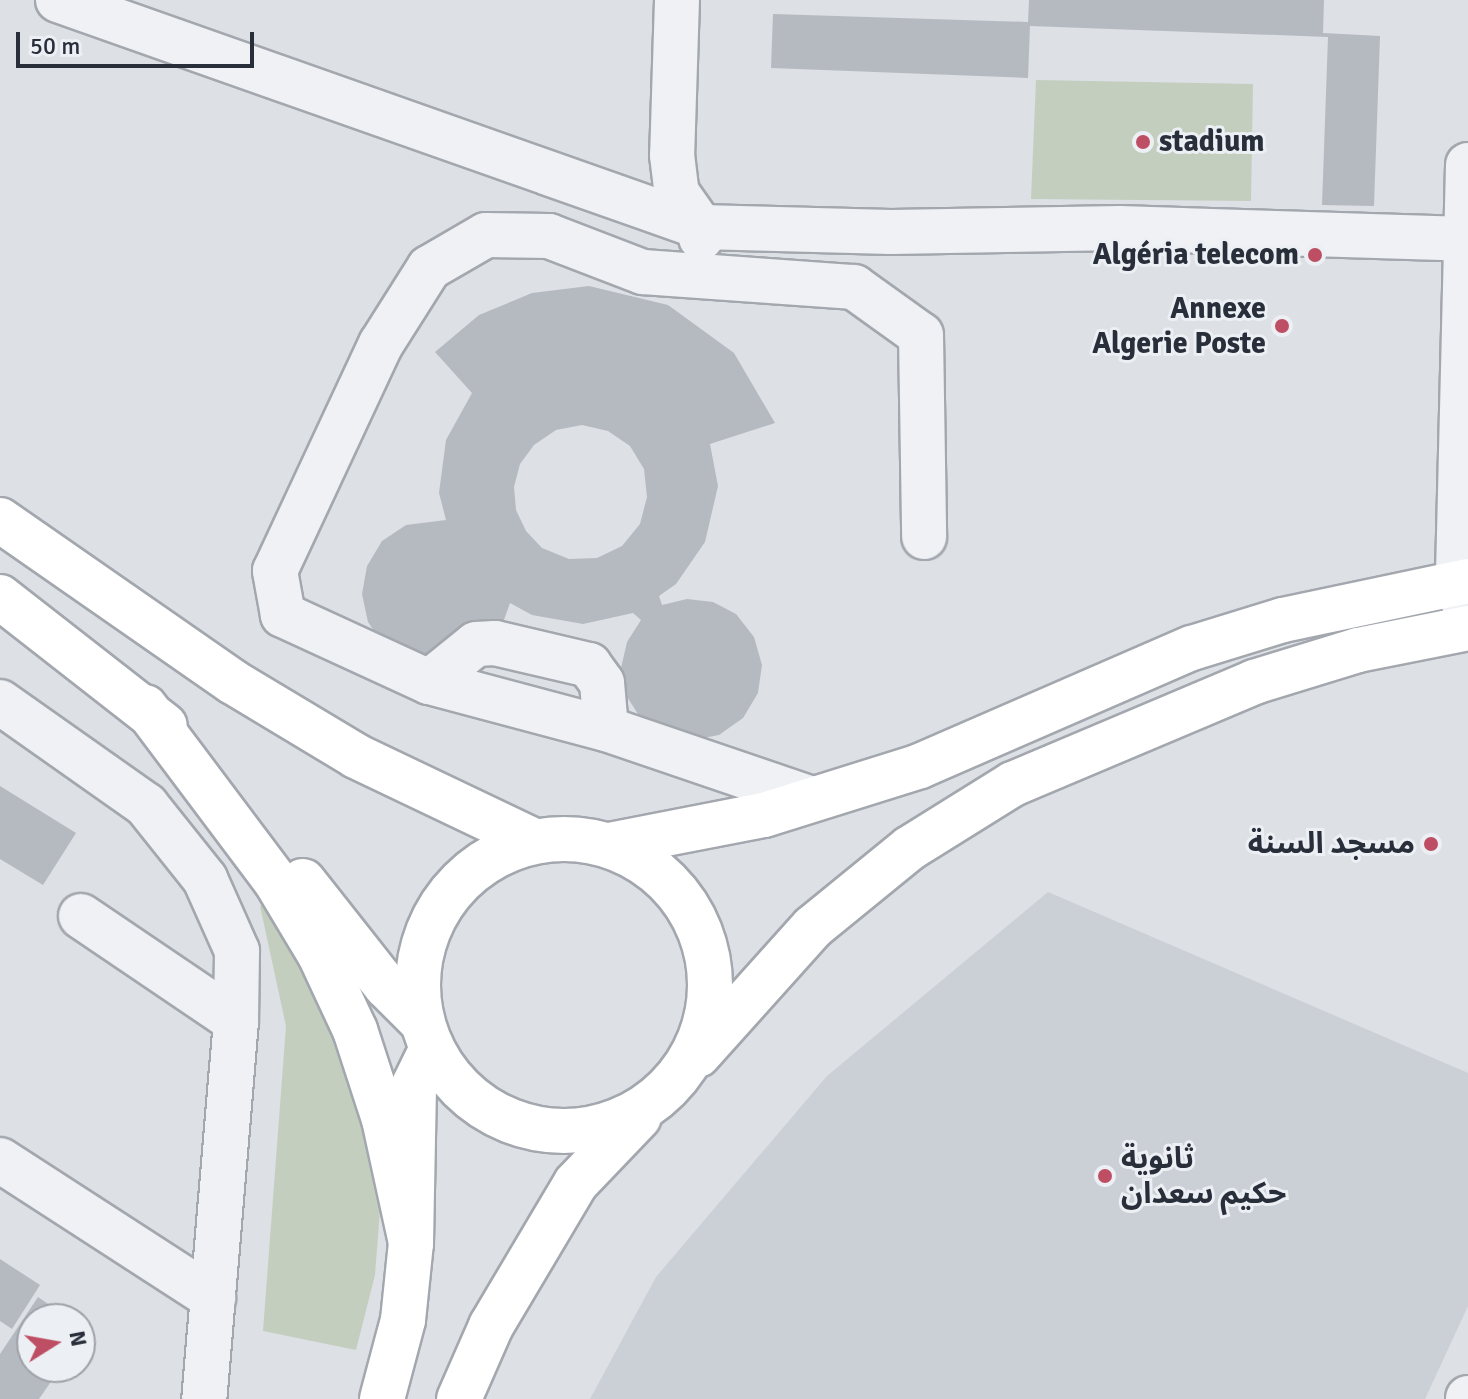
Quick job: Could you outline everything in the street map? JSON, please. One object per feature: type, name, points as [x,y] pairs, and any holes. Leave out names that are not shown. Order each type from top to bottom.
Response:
[{"type":"main road","points":[[0,520],[247,691],[356,756],[530,839]]},
{"type":"main road","points":[[609,845],[764,815],[920,766],[1192,648],[1283,620],[1465,594]]},
{"type":"main road","points":[[0,597],[145,707],[242,798],[426,1036],[462,1091],[504,1120],[554,1133],[605,1127],[651,1105]]},
{"type":"main road","points":[[459,1399],[491,1326],[576,1183],[686,1068],[813,927],[910,848],[1013,784],[1254,682],[1358,650],[1468,628]]},
{"type":"main road","points":[[145,707],[275,880],[320,955],[355,1030],[384,1119],[411,1243]]},
{"type":"main road","points":[[382,1399],[403,1320],[411,1243],[414,1085],[426,1036],[417,975],[428,929],[453,889],[488,859],[530,839],[571,836],[609,845],[650,865],[682,897],[703,937],[709,997],[705,1027],[686,1068]]},
{"type":"street","points":[[58,0],[701,237],[1120,228],[1466,239]]},
{"type":"street","points":[[677,0],[672,155],[677,193],[701,237]]},
{"type":"street","points":[[1465,594],[1468,165]]},
{"type":"street","points":[[812,799],[606,729],[429,682],[283,615],[275,571],[381,344],[429,268],[486,235],[549,236],[643,272],[854,287],[921,335],[924,537]]},
{"type":"street","points":[[429,682],[476,644],[495,643],[589,665],[602,683],[606,729]]},
{"type":"street","points":[[0,702],[146,805],[205,879],[237,951],[236,1021],[204,1399]]},
{"type":"street","points":[[81,916],[236,1021]]},
{"type":"street","points":[[0,1160],[213,1298]]},
{"type":"shaded area","name":"ثانوية حكيم سعدان","points":[[1048,892],[1468,1073],[1468,1306],[1425,1399],[590,1399],[656,1277],[827,1076]]},
{"type":"green space","name":"stadium","points":[[1036,80],[1253,84],[1251,201],[1031,199]]},
{"type":"green space","points":[[274,901],[334,1015],[382,1184],[375,1275],[356,1350],[263,1331],[286,1026],[260,906]]},
{"type":"building","points":[[1029,0],[1324,0],[1323,33],[1380,36],[1374,206],[1322,205],[1328,37],[1030,26],[1028,78],[771,68],[773,14],[1028,22]]},
{"type":"building","points":[[589,286],[668,305],[734,353],[775,423],[710,444],[718,486],[705,542],[676,584],[659,596],[662,605],[687,599],[713,602],[736,614],[754,637],[762,665],[758,693],[743,718],[719,735],[692,740],[641,719],[626,695],[621,668],[627,642],[641,620],[633,613],[583,624],[532,615],[510,603],[500,631],[432,667],[384,646],[368,622],[362,594],[367,566],[382,541],[406,525],[446,520],[439,493],[446,440],[472,393],[435,352],[479,315],[532,293]],"holes":[[[582,425],[608,431],[630,446],[644,469],[647,497],[640,524],[622,546],[597,558],[569,559],[542,548],[526,531],[516,510],[514,487],[520,464],[534,445],[556,430]]]},
{"type":"building","points":[[0,786],[76,833],[43,885],[0,859]]},
{"type":"building","points":[[0,1259],[40,1285],[29,1303],[16,1303],[16,1323],[12,1329],[0,1321]]},
{"type":"building","points":[[16,1330],[16,1383],[50,1383],[39,1399],[0,1399],[0,1354]]},
{"type":"place","name":"stadium","points":[[1143,142]]},
{"type":"place","name":"Algéria telecom","points":[[1315,255]]},
{"type":"place","name":"Annexe Algerie Poste","points":[[1282,326]]},
{"type":"place","name":"مسجد السنة","points":[[1431,844]]},
{"type":"place","name":"ثانوية حكيم سعدان","points":[[1105,1176]]}]
